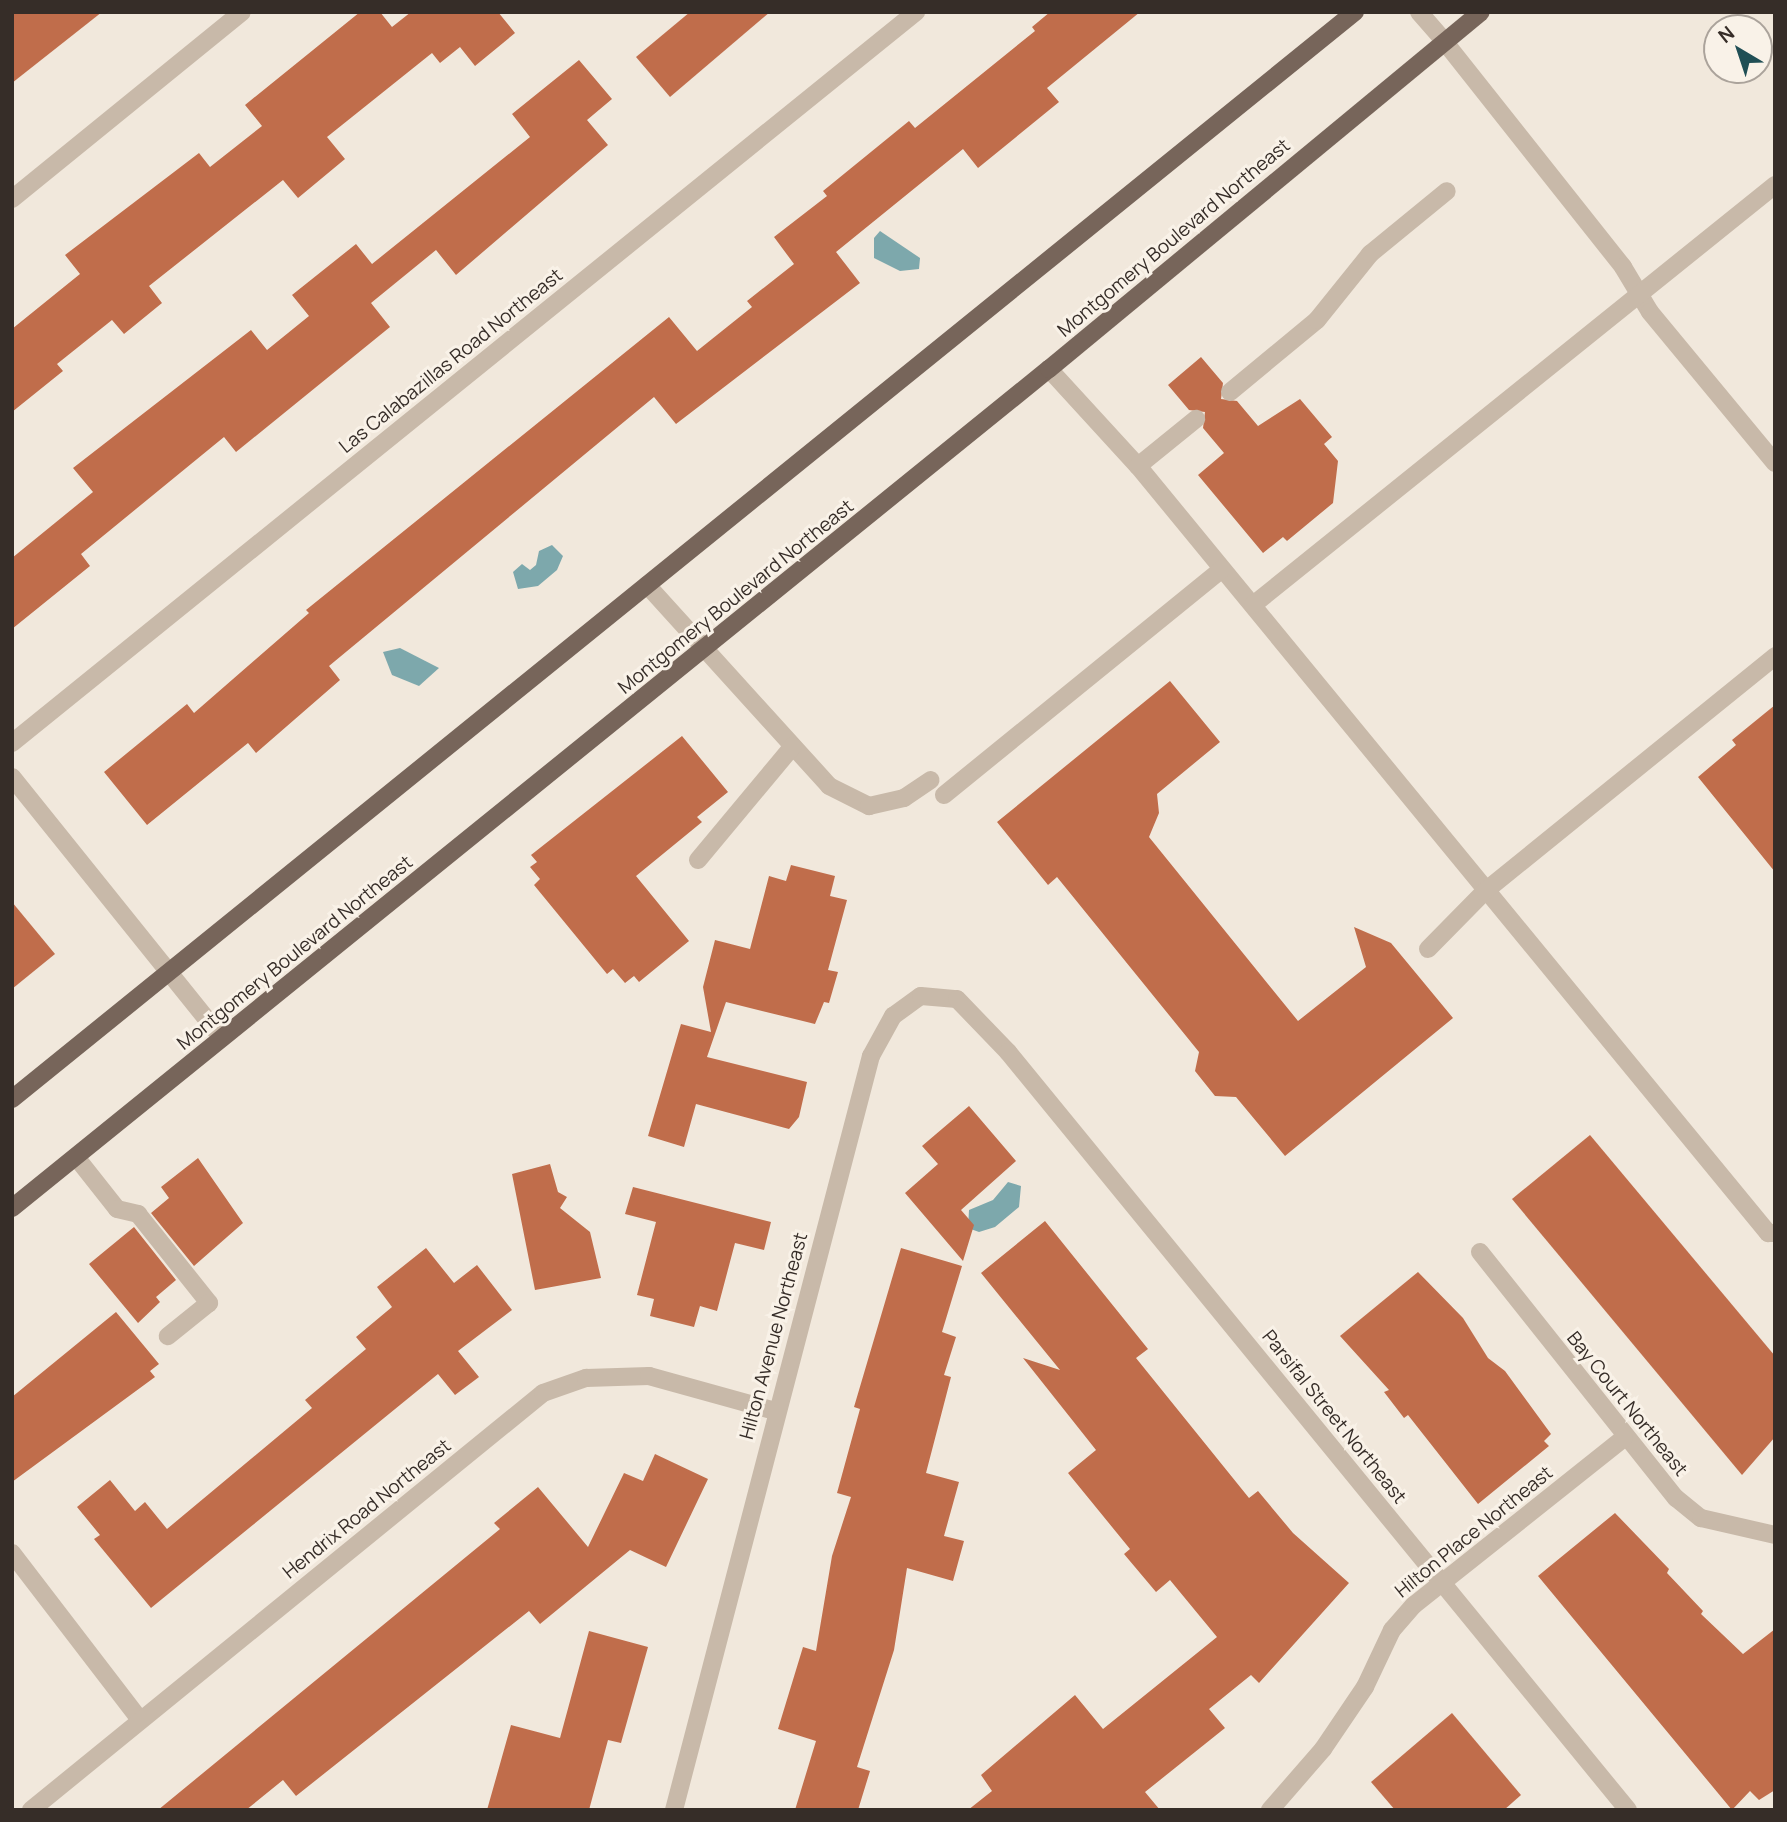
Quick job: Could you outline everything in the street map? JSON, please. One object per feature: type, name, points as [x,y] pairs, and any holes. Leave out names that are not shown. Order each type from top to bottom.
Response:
[{"type":"main road","points":[[12,1098],[1355,12]]},
{"type":"main road","name":"Montgomery Boulevard Northeast","points":[[12,1208],[704,650],[1481,12]]},
{"type":"street","points":[[12,199],[242,12]]},
{"type":"street","name":"Las Calabazillas Road Northeast","points":[[12,743],[916,12]]},
{"type":"street","points":[[1419,12],[1623,267],[1639,294],[1775,463]]},
{"type":"street","points":[[1252,606],[1775,185]]},
{"type":"street","points":[[1230,392],[1317,320],[1370,254],[1447,191]]},
{"type":"street","points":[[1049,369],[1138,466],[1484,892],[1768,1233],[1775,1233]]},
{"type":"street","points":[[1138,466],[1196,419]]},
{"type":"street","points":[[944,795],[1222,569]]},
{"type":"street","points":[[647,584],[830,786],[869,806],[904,798],[931,780]]},
{"type":"street","points":[[1428,949],[1484,892],[1775,656]]},
{"type":"street","points":[[698,860],[793,746]]},
{"type":"street","points":[[12,777],[166,972],[222,1038]]},
{"type":"street","name":"Hilton Avenue Northeast","points":[[674,1810],[775,1411],[871,1056],[893,1016],[921,996],[957,999],[1008,1052]]},
{"type":"street","name":"Parsifal Street Northeast","points":[[1008,1052],[1628,1810]]},
{"type":"street","points":[[76,1157],[117,1209],[138,1214],[209,1303],[168,1336]]},
{"type":"street","name":"Bay Court Northeast","points":[[1480,1252],[1624,1438],[1676,1499],[1701,1518],[1775,1535]]},
{"type":"street","name":"Hendrix Road Northeast","points":[[31,1810],[543,1393],[586,1378],[649,1376],[775,1411]]},
{"type":"street","name":"Hilton Place Northeast","points":[[1270,1810],[1323,1749],[1365,1687],[1392,1630],[1442,1583],[1624,1438]]},
{"type":"street","points":[[12,1553],[140,1720]]},
{"type":"water","points":[[880,231],[920,258],[919,269],[900,271],[874,258],[874,238]]},
{"type":"water","points":[[552,545],[563,556],[557,570],[538,586],[518,589],[513,572],[522,564],[530,570],[536,565],[539,551]]},
{"type":"water","points":[[400,648],[439,668],[419,686],[392,675],[383,652]]},
{"type":"water","points":[[1008,1182],[1021,1186],[1019,1207],[995,1227],[979,1232],[968,1228],[969,1210],[993,1200]]},
{"type":"building","points":[[12,12],[102,12],[12,83]]},
{"type":"building","points":[[360,12],[380,12],[392,27],[411,12],[498,12],[515,33],[475,66],[460,47],[440,63],[432,53],[327,137],[345,159],[298,198],[283,180],[149,286],[162,303],[124,334],[112,320],[57,364],[63,371],[12,412],[12,329],[80,274],[65,255],[199,153],[210,167],[262,126],[245,105]]},
{"type":"building","points":[[690,12],[770,12],[670,97],[636,57]]},
{"type":"building","points":[[1050,12],[1140,12],[1047,88],[1059,102],[978,168],[963,149],[836,252],[860,283],[676,424],[654,397],[329,666],[340,680],[256,753],[248,743],[147,825],[104,772],[187,704],[194,713],[309,613],[306,610],[669,317],[697,351],[752,307],[747,301],[794,264],[774,237],[827,196],[823,191],[909,121],[915,128],[1035,31],[1032,27]]},
{"type":"building","points":[[579,60],[612,99],[587,120],[608,145],[456,275],[436,250],[371,303],[390,327],[236,452],[224,437],[81,554],[90,566],[12,629],[12,558],[93,492],[73,468],[251,330],[267,350],[309,316],[292,295],[356,244],[372,264],[530,137],[512,114]]},
{"type":"building","points":[[1201,357],[1223,383],[1221,399],[1237,401],[1258,426],[1300,399],[1332,437],[1324,444],[1338,461],[1333,503],[1287,541],[1283,537],[1263,553],[1198,475],[1224,453],[1203,428],[1205,412],[1189,410],[1168,385]]},
{"type":"building","points":[[1170,681],[1220,742],[1157,794],[1159,813],[1149,837],[1298,1021],[1366,967],[1354,927],[1391,943],[1453,1018],[1285,1156],[1236,1097],[1215,1096],[1195,1071],[1199,1052],[1057,877],[1048,885],[997,822]]},
{"type":"building","points":[[1775,705],[1775,872],[1698,777],[1736,745],[1732,740]]},
{"type":"building","points":[[682,736],[728,792],[697,817],[702,822],[636,876],[689,941],[639,982],[634,976],[625,983],[613,969],[607,974],[534,885],[540,879],[530,867],[537,862],[531,855]]},
{"type":"building","points":[[791,865],[835,876],[830,896],[847,900],[828,970],[838,972],[829,1003],[824,1002],[815,1024],[726,1002],[707,1057],[807,1082],[799,1117],[789,1129],[696,1104],[684,1147],[648,1136],[681,1024],[711,1032],[703,987],[715,940],[750,949],[769,876],[786,881]]},
{"type":"building","points":[[12,902],[55,954],[12,989]]},
{"type":"building","points":[[969,1106],[1016,1161],[961,1210],[974,1225],[963,1261],[905,1193],[938,1164],[922,1146]]},
{"type":"building","points":[[1590,1135],[1775,1356],[1775,1437],[1742,1475],[1512,1199]]},
{"type":"building","points":[[198,1158],[243,1223],[194,1266],[151,1213],[169,1198],[161,1187]]},
{"type":"building","points":[[550,1164],[558,1192],[567,1197],[560,1208],[590,1232],[601,1278],[535,1290],[512,1174]]},
{"type":"building","points":[[633,1187],[771,1222],[764,1250],[735,1243],[717,1311],[700,1306],[694,1327],[650,1316],[654,1299],[637,1295],[656,1222],[625,1214]]},
{"type":"building","points":[[1045,1221],[1148,1349],[1136,1358],[1249,1498],[1258,1491],[1293,1533],[1349,1583],[1259,1683],[1251,1675],[1209,1709],[1225,1728],[1145,1792],[1160,1810],[968,1810],[992,1791],[981,1775],[1075,1695],[1103,1729],[1217,1637],[1170,1580],[1156,1592],[1124,1554],[1130,1549],[1068,1473],[1096,1450],[1023,1358],[1060,1370],[981,1273]]},
{"type":"building","points":[[134,1227],[176,1280],[156,1297],[160,1302],[138,1323],[89,1264]]},
{"type":"building","points":[[426,1248],[454,1283],[477,1265],[512,1310],[458,1351],[479,1377],[455,1395],[438,1374],[151,1608],[94,1539],[100,1535],[77,1507],[110,1480],[135,1511],[145,1502],[167,1529],[312,1408],[305,1400],[366,1349],[356,1337],[392,1307],[377,1287]]},
{"type":"building","points":[[901,1248],[962,1266],[942,1332],[956,1337],[944,1375],[951,1377],[926,1473],[959,1482],[944,1536],[964,1541],[953,1581],[907,1568],[894,1650],[857,1767],[870,1771],[858,1810],[795,1810],[816,1741],[778,1729],[803,1647],[816,1651],[832,1556],[851,1497],[837,1493],[860,1409],[854,1407]]},
{"type":"building","points":[[1418,1272],[1463,1318],[1488,1358],[1505,1371],[1551,1434],[1544,1441],[1549,1446],[1478,1504],[1408,1415],[1404,1418],[1384,1392],[1389,1390],[1340,1336]]},
{"type":"building","points":[[116,1312],[159,1364],[150,1371],[155,1377],[12,1482],[12,1397]]},
{"type":"building","points":[[655,1454],[708,1479],[666,1567],[630,1550],[540,1624],[529,1611],[296,1796],[283,1780],[246,1810],[158,1810],[500,1529],[494,1523],[538,1487],[588,1547],[624,1473],[643,1481]]},
{"type":"building","points":[[1615,1513],[1669,1569],[1667,1573],[1703,1611],[1701,1614],[1743,1654],[1775,1629],[1775,1790],[1759,1800],[1750,1791],[1732,1810],[1538,1576]]},
{"type":"building","points":[[589,1631],[648,1647],[621,1743],[608,1740],[589,1810],[487,1810],[511,1725],[560,1738]]},
{"type":"building","points":[[1452,1713],[1521,1795],[1504,1810],[1395,1810],[1371,1782]]}]
